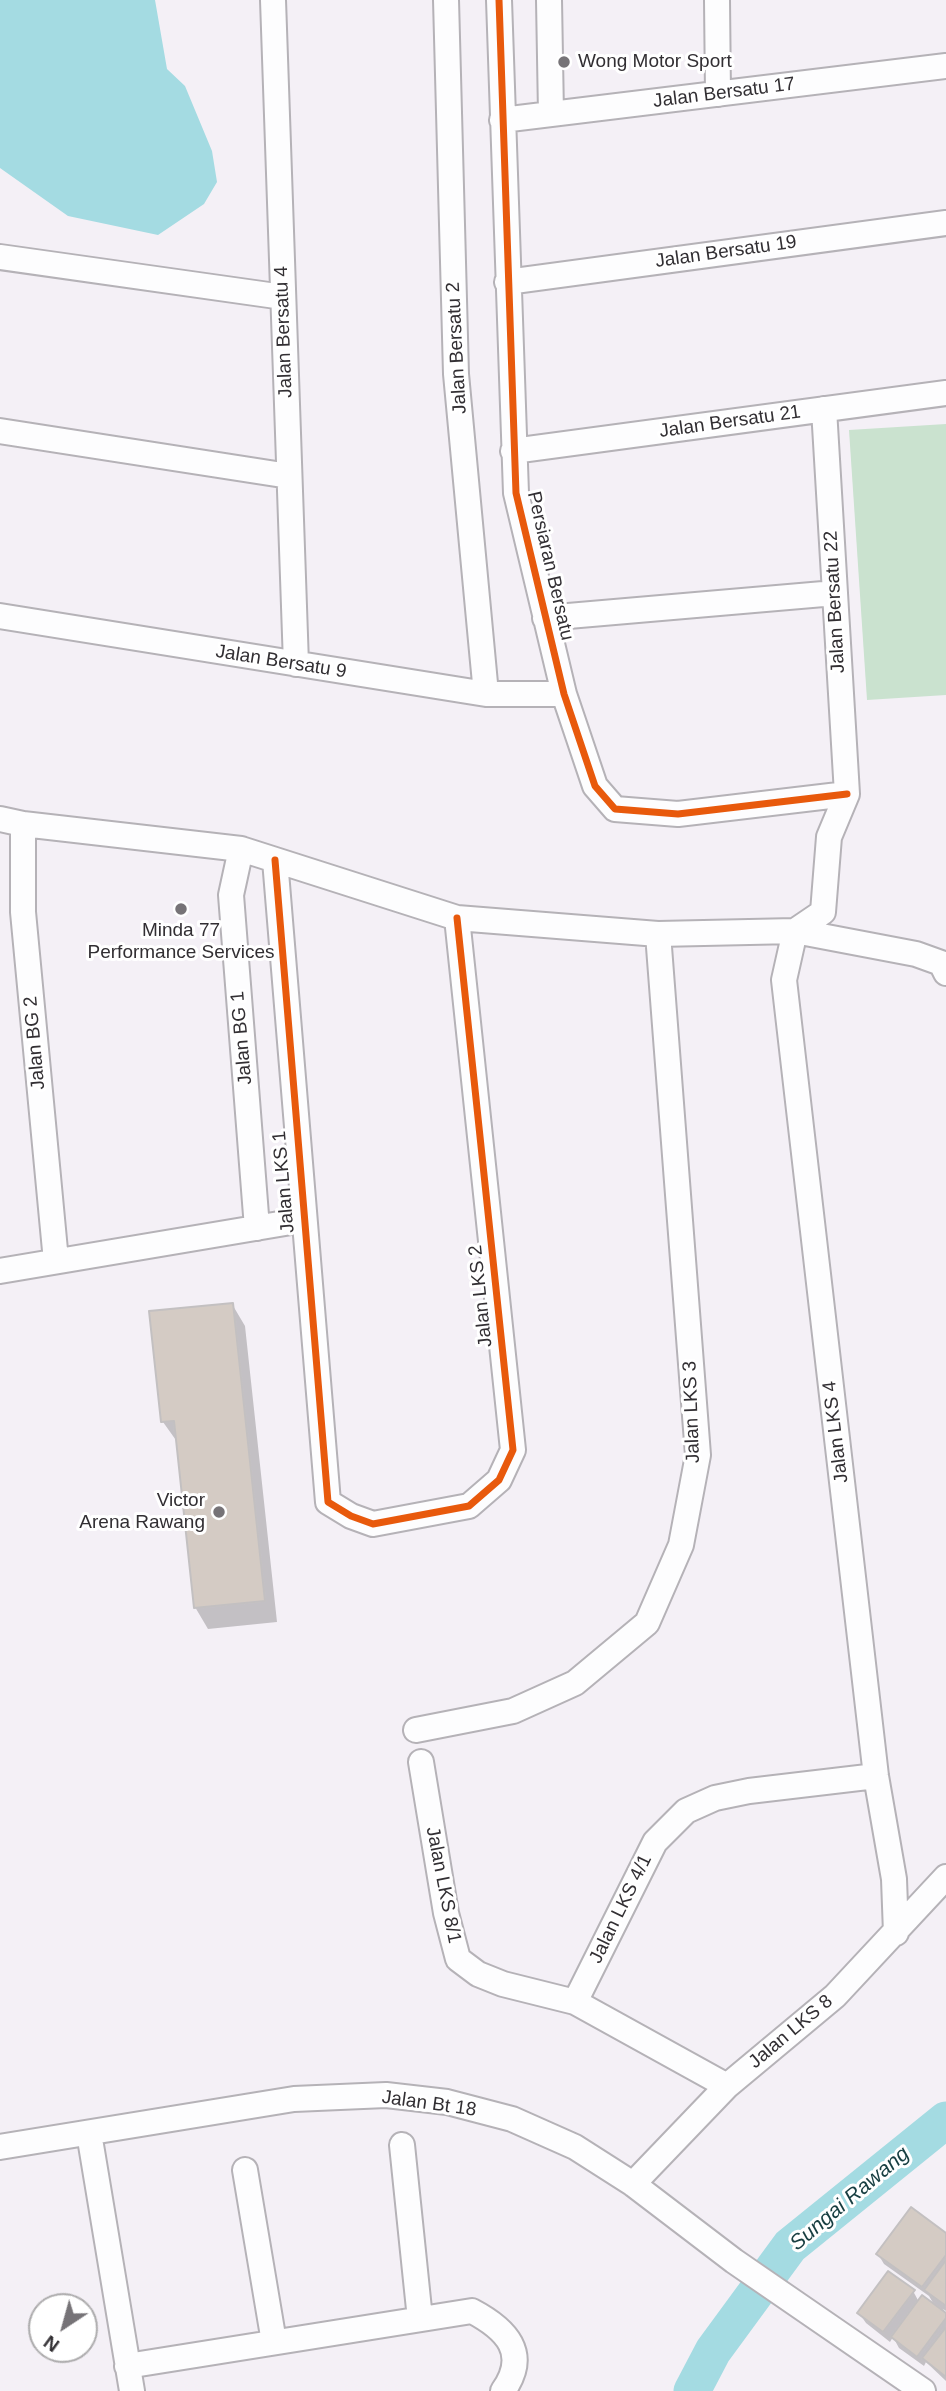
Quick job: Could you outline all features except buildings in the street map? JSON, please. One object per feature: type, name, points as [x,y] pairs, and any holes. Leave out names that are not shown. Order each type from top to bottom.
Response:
[{"type":"street","name":"Jalan Bersatu 4","points":[[273,0],[296,664]]},
{"type":"street","name":"Jalan Bersatu 2","points":[[446,0],[456,374],[486,694]]},
{"type":"street","name":"Persiaran Bersatu","points":[[499,0],[506,282],[516,493],[523,534],[564,694],[595,786],[615,809],[678,814],[846,794]]},
{"type":"street","points":[[549,0],[551,114]]},
{"type":"street","points":[[718,0],[718,94]]},
{"type":"street","name":"Jalan Bersatu 17","points":[[502,120],[946,66]]},
{"type":"street","name":"Jalan Bersatu 19","points":[[506,282],[946,223]]},
{"type":"street","points":[[0,257],[283,297]]},
{"type":"street","name":"Jalan Bersatu 21","points":[[513,451],[946,393]]},
{"type":"street","name":"Jalan Bersatu 22","points":[[824,409],[846,794]]},
{"type":"street","points":[[0,431],[289,476]]},
{"type":"street","points":[[545,618],[835,593]]},
{"type":"street","name":"Jalan Bersatu 9","points":[[0,616],[486,694],[564,694]]},
{"type":"street","points":[[795,931],[823,912],[829,836],[846,794]]},
{"type":"street","points":[[11,821],[241,849],[457,918],[658,934],[795,931],[916,954],[941,963],[946,973]]},
{"type":"street","name":"Jalan BG 2","points":[[11,821],[23,912],[56,1261]]},
{"type":"street","name":"Jalan BG 1","points":[[241,849],[231,895],[257,1228]]},
{"type":"street","name":"Jalan LKS 1","points":[[275,860],[328,1502]]},
{"type":"street","name":"Jalan LKS 2","points":[[328,1502],[351,1516],[373,1524],[469,1506],[499,1480],[513,1450],[457,918]]},
{"type":"street","name":"Jalan LKS 4","points":[[795,931],[784,980],[876,1776],[894,1879],[895,1933]]},
{"type":"street","name":"Jalan LKS 3","points":[[416,1730],[513,1711],[575,1683],[646,1623],[681,1545],[698,1455],[658,934]]},
{"type":"street","points":[[0,1271],[303,1220]]},
{"type":"street","name":"Jalan LKS 8/1","points":[[421,1762],[446,1913],[458,1959],[478,1974],[503,1984],[575,2001],[727,2086]]},
{"type":"street","name":"Jalan LKS 4/1","points":[[575,2001],[655,1842],[686,1811],[715,1798],[749,1791],[876,1776]]},
{"type":"street","name":"Jalan LKS 8","points":[[633,2184],[727,2086],[835,1996],[946,1877]]},
{"type":"street","name":"Jalan Bt 18","points":[[0,2147],[294,2099],[386,2095],[447,2102],[512,2119],[575,2147],[633,2184],[734,2261],[923,2391]]},
{"type":"street","points":[[89,2133],[132,2391]]},
{"type":"street","points":[[402,2145],[420,2319]]},
{"type":"street","points":[[245,2169],[274,2342]]},
{"type":"street","points":[[128,2366],[472,2311],[500,2326],[514,2352],[511,2379],[503,2391]]},
{"type":"green space","points":[[946,424],[946,695],[867,700],[849,430]]},
{"type":"water","points":[[0,0],[155,0],[167,69],[185,86],[212,151],[217,182],[204,204],[158,235],[68,216],[0,168]]},
{"type":"waterway","name":"Sungai Rawang","points":[[692,2391],[713,2351],[790,2246],[946,2120]]},
{"type":"cycle path","points":[[499,0],[516,493],[564,694],[595,786],[615,809],[678,814],[847,794]]},
{"type":"cycle path","points":[[275,860],[328,1502],[351,1516],[373,1524],[469,1506],[499,1480],[513,1450],[457,918]]},
{"type":"place","name":"Wong Motor Sport","points":[[564,62]]},
{"type":"place","name":"Minda 77 Performance Services","points":[[181,909]]},
{"type":"place","name":"Victor Arena Rawang","points":[[219,1512]]}]
